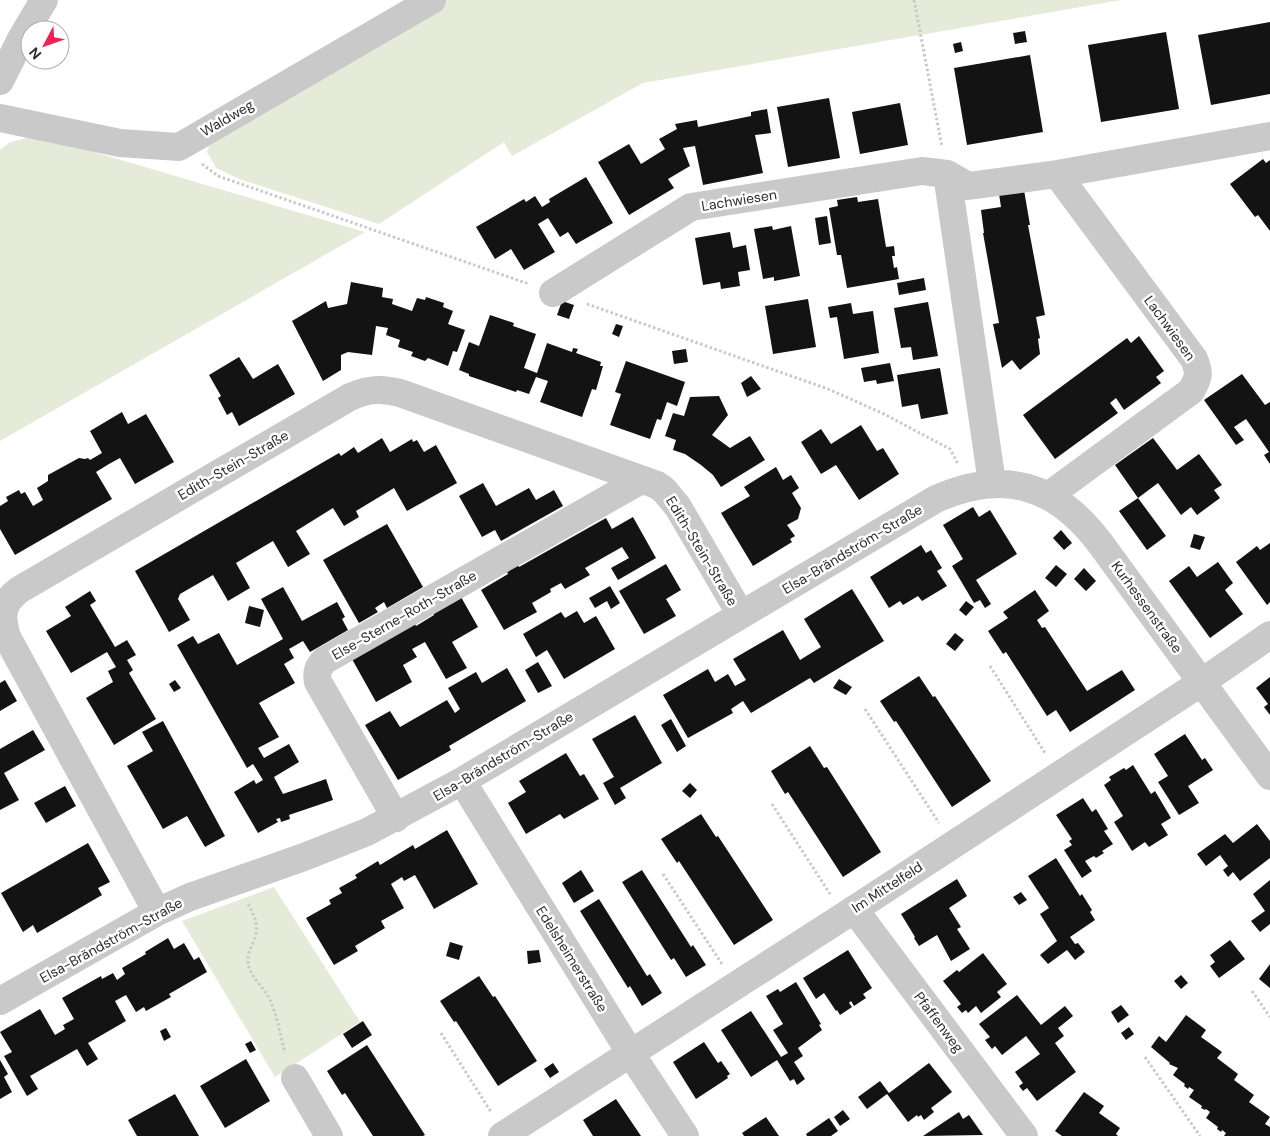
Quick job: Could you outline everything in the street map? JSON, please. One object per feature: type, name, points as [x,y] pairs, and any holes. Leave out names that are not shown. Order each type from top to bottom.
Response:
[{"type":"street","points":[[0,81],[21,39],[44,0]]},
{"type":"street","name":"Waldweg","points":[[0,118],[120,143],[179,147],[432,0]]},
{"type":"street","name":"Lachwiesen","points":[[553,293],[691,207],[922,171],[947,174],[968,186],[1057,174],[1270,136]]},
{"type":"street","points":[[947,174],[992,483]]},
{"type":"street","name":"Lachwiesen","points":[[1048,496],[1191,391],[1197,381],[1199,372],[1194,359],[1057,174]]},
{"type":"street","name":"Edith-Stein-Straße","points":[[157,912],[6,637],[2,622],[8,599],[19,590],[337,404],[373,389],[384,389],[400,393],[657,485],[664,490],[678,507],[741,615]]},
{"type":"street","name":"Else-Sterne-Roth-Straße","points":[[396,818],[318,682],[316,674],[319,666],[325,660],[641,480]]},
{"type":"street","name":"Kurhessenstraße","points":[[992,483],[1010,484],[1048,496],[1064,505],[1088,528],[1270,776]]},
{"type":"street","name":"Elsa-Brändström-Straße","points":[[0,1001],[157,912],[190,897],[341,843],[396,818],[462,781],[936,499],[956,490],[992,483]]},
{"type":"street","name":"Im Mittelfeld","points":[[504,1135],[1202,682],[1270,635]]},
{"type":"street","name":"Edelsheimerstraße","points":[[462,781],[631,1054],[685,1136]]},
{"type":"street","name":"Pfaffenweg","points":[[849,912],[1024,1136]]},
{"type":"street","points":[[294,1078],[328,1136]]},
{"type":"path","points":[[914,0],[947,174]]},
{"type":"path","points":[[990,666],[1059,775]]},
{"type":"path","points":[[865,709],[953,844]]},
{"type":"path","points":[[772,804],[849,912]]},
{"type":"path","points":[[663,874],[736,986]]},
{"type":"path","points":[[235,881],[256,918],[257,925],[255,937],[250,948],[248,968],[268,996],[274,1010],[285,1056],[281,1071],[284,1076],[294,1078]]},
{"type":"path","points":[[1252,991],[1270,1017]]},
{"type":"path","points":[[441,1033],[504,1135]]},
{"type":"path","points":[[1145,1057],[1200,1136]]},
{"type":"green space","points":[[447,0],[1121,0],[643,83],[512,156],[504,142],[379,224],[239,179],[216,168],[207,152],[213,133]]},
{"type":"green space","points":[[26,138],[60,142],[365,232],[0,441],[0,150],[10,142]]},
{"type":"green space","points":[[274,887],[360,1022],[275,1077],[182,921]]},
{"type":"building","points":[[1270,22],[1270,94],[1211,105],[1198,35]]},
{"type":"building","points":[[1025,31],[1027,42],[1015,44],[1013,33]]},
{"type":"building","points":[[1166,32],[1179,109],[1101,122],[1088,45]]},
{"type":"building","points":[[961,42],[963,51],[955,53],[953,44]]},
{"type":"building","points":[[1030,55],[1043,132],[967,145],[954,68]]},
{"type":"building","points":[[829,98],[840,158],[788,167],[777,107]]},
{"type":"building","points":[[900,103],[908,145],[860,154],[852,112]]},
{"type":"building","points":[[767,109],[771,133],[755,135],[763,173],[703,185],[695,146],[683,148],[690,166],[668,179],[674,188],[629,215],[598,162],[629,144],[641,164],[665,149],[659,139],[677,129],[675,124],[697,120],[698,127],[751,116],[751,112]]},
{"type":"building","points":[[1263,159],[1266,163],[1270,160],[1270,231],[1258,215],[1255,217],[1230,184]]},
{"type":"building","points":[[586,177],[613,223],[576,244],[568,232],[560,237],[548,218],[538,224],[555,252],[524,270],[511,249],[495,259],[476,227],[524,199],[526,202],[535,196],[542,207],[550,202],[549,199]]},
{"type":"building","points":[[1024,190],[1030,225],[1028,225],[1045,315],[1036,317],[1040,338],[1038,339],[1040,354],[1020,370],[1012,360],[1002,368],[993,324],[999,323],[983,233],[981,210],[1001,207],[999,194]]},
{"type":"building","points":[[857,197],[858,202],[878,199],[886,247],[894,246],[895,256],[892,256],[894,268],[897,267],[899,279],[847,288],[841,255],[837,255],[829,208],[838,206],[837,200]]},
{"type":"building","points":[[827,216],[831,243],[819,245],[815,218]]},
{"type":"building","points":[[772,226],[773,230],[791,226],[800,276],[774,281],[774,277],[763,279],[754,229]]},
{"type":"building","points":[[730,232],[733,248],[746,245],[750,270],[738,272],[740,286],[721,289],[720,282],[703,285],[695,238]]},
{"type":"building","points":[[924,278],[926,290],[899,295],[897,283]]},
{"type":"building","points":[[351,282],[383,288],[382,297],[393,299],[392,304],[412,311],[417,298],[425,300],[426,297],[444,303],[443,307],[453,311],[448,324],[465,330],[457,352],[453,351],[448,366],[428,358],[425,361],[411,356],[413,352],[398,347],[400,340],[386,335],[388,328],[376,326],[372,355],[348,352],[341,355],[341,370],[323,381],[292,321],[326,301],[328,308],[347,304]]},
{"type":"building","points":[[808,299],[816,347],[773,354],[765,306]]},
{"type":"building","points":[[562,301],[574,305],[569,319],[557,315]]},
{"type":"building","points":[[928,302],[938,356],[913,360],[911,347],[901,348],[894,308]]},
{"type":"building","points":[[851,303],[853,314],[873,311],[879,353],[844,359],[837,317],[830,318],[828,307]]},
{"type":"building","points":[[490,315],[514,323],[513,326],[536,334],[524,368],[537,373],[547,343],[572,352],[573,348],[578,349],[576,353],[601,362],[600,366],[603,366],[596,390],[592,389],[582,417],[540,402],[548,381],[536,377],[529,394],[517,390],[516,392],[469,376],[469,374],[459,370],[469,342],[479,346]]},
{"type":"building","points":[[616,324],[623,326],[619,337],[612,334]]},
{"type":"building","points":[[1139,336],[1164,371],[1156,377],[1161,383],[1124,410],[1116,398],[1110,403],[1118,413],[1055,459],[1023,415],[1127,338],[1131,343]]},
{"type":"building","points":[[686,349],[688,362],[674,364],[672,351]]},
{"type":"building","points":[[239,357],[253,379],[278,364],[295,394],[239,426],[232,412],[227,415],[218,398],[221,396],[209,375]]},
{"type":"building","points":[[626,361],[685,382],[677,406],[667,402],[661,420],[657,419],[650,439],[610,425],[621,394],[615,392]]},
{"type":"building","points":[[890,363],[894,381],[877,384],[876,380],[864,382],[861,368]]},
{"type":"building","points":[[940,368],[948,414],[921,419],[918,404],[902,407],[897,375]]},
{"type":"building","points":[[1242,374],[1265,405],[1270,402],[1270,464],[1264,455],[1269,452],[1246,419],[1234,427],[1244,440],[1236,445],[1204,400]]},
{"type":"building","points":[[751,376],[761,389],[747,397],[741,383]]},
{"type":"building","points":[[719,396],[728,415],[712,435],[730,448],[750,436],[765,460],[721,487],[713,475],[701,465],[685,454],[673,450],[676,440],[665,436],[673,413],[684,416],[690,397]]},
{"type":"building","points":[[122,412],[128,424],[146,414],[174,462],[135,484],[120,458],[109,464],[96,472],[112,499],[15,555],[0,529],[0,506],[8,501],[6,497],[19,490],[21,494],[25,492],[33,506],[43,500],[37,488],[48,481],[48,475],[79,458],[88,458],[90,460],[102,453],[90,431]]},
{"type":"building","points":[[861,425],[877,451],[883,448],[899,474],[859,500],[836,465],[821,474],[801,442],[821,429],[831,444]]},
{"type":"building","points":[[382,438],[390,452],[412,439],[413,442],[417,440],[424,452],[436,445],[457,483],[407,511],[394,488],[356,511],[359,517],[344,526],[333,508],[296,531],[310,554],[288,567],[273,541],[236,563],[250,588],[228,601],[213,575],[180,594],[178,599],[190,620],[169,632],[135,571],[339,453],[341,456],[354,447],[358,453]]},
{"type":"building","points":[[1153,438],[1177,470],[1199,454],[1222,485],[1214,490],[1220,498],[1197,515],[1191,507],[1181,515],[1158,483],[1138,498],[1115,465]]},
{"type":"building","points":[[776,467],[783,480],[791,475],[799,488],[792,493],[801,508],[798,519],[787,525],[795,536],[790,539],[792,542],[753,566],[721,513],[750,496],[744,487]]},
{"type":"building","points":[[483,483],[496,506],[529,488],[536,500],[554,490],[563,506],[501,541],[495,530],[482,537],[459,496]]},
{"type":"building","points":[[1138,498],[1166,536],[1147,550],[1119,511]]},
{"type":"building","points":[[973,507],[979,517],[990,510],[1017,554],[976,580],[991,604],[985,608],[980,600],[974,603],[952,566],[963,559],[943,525]]},
{"type":"building","points":[[633,517],[656,558],[618,580],[611,568],[629,558],[622,547],[585,568],[590,575],[565,589],[561,583],[550,589],[551,592],[532,603],[537,612],[504,630],[481,590],[508,574],[506,570],[517,564],[519,567],[606,518],[612,529]]},
{"type":"building","points":[[387,524],[423,587],[387,608],[384,602],[375,608],[378,612],[359,623],[323,560]]},
{"type":"building","points":[[1061,530],[1072,543],[1064,550],[1053,538]]},
{"type":"building","points":[[1194,534],[1205,537],[1200,550],[1190,547]]},
{"type":"building","points":[[1270,543],[1270,602],[1267,605],[1236,562],[1257,546],[1260,550]]},
{"type":"building","points":[[921,545],[926,553],[931,550],[942,568],[937,571],[947,586],[922,601],[918,596],[903,605],[900,601],[889,608],[870,577]]},
{"type":"building","points":[[1218,562],[1233,583],[1225,590],[1243,614],[1210,638],[1169,581],[1189,566],[1197,577]]},
{"type":"building","points":[[666,564],[681,590],[666,599],[676,616],[644,634],[619,591]]},
{"type":"building","points":[[1056,565],[1067,574],[1056,587],[1045,578]]},
{"type":"building","points":[[1084,568],[1096,581],[1086,591],[1074,579]]},
{"type":"building","points":[[610,586],[620,603],[611,609],[607,601],[595,608],[589,598]]},
{"type":"building","points":[[283,587],[302,621],[337,602],[345,617],[342,619],[348,630],[310,652],[303,641],[289,649],[294,658],[284,664],[295,683],[259,703],[279,737],[258,748],[264,758],[289,744],[299,762],[274,777],[283,794],[326,779],[333,800],[289,815],[290,819],[281,822],[280,818],[276,819],[278,822],[258,833],[234,792],[254,780],[256,784],[263,780],[253,764],[247,768],[177,645],[193,636],[198,644],[219,633],[237,665],[283,639],[261,599]]},
{"type":"building","points":[[852,589],[884,641],[814,683],[810,678],[751,713],[743,701],[731,709],[733,713],[688,738],[663,695],[708,669],[715,682],[728,674],[735,686],[746,680],[733,659],[783,630],[800,660],[821,647],[804,619]]},
{"type":"building","points":[[1035,590],[1049,611],[1037,620],[1042,628],[1045,627],[1087,691],[1122,670],[1135,690],[1070,732],[1056,710],[1047,716],[1006,652],[1003,654],[988,631],[1008,618],[1003,612]]},
{"type":"building","points":[[90,591],[96,601],[90,605],[115,647],[127,640],[136,655],[127,660],[133,670],[129,673],[156,719],[114,745],[86,698],[113,682],[108,671],[116,667],[107,652],[71,673],[46,631],[71,616],[65,607]]},
{"type":"building","points":[[461,597],[478,627],[452,642],[467,668],[446,679],[425,642],[412,649],[417,657],[403,665],[412,682],[376,702],[352,659],[415,624],[416,626],[434,615],[433,613]]},
{"type":"building","points":[[966,601],[974,607],[966,616],[959,610]]},
{"type":"building","points":[[249,606],[264,610],[260,627],[245,623]]},
{"type":"building","points":[[577,611],[584,623],[596,616],[615,649],[564,679],[547,650],[536,657],[523,634],[561,612],[565,618]]},
{"type":"building","points":[[955,633],[964,640],[955,651],[946,644]]},
{"type":"building","points":[[538,662],[552,686],[538,693],[525,670]]},
{"type":"building","points":[[507,668],[526,701],[449,746],[451,750],[398,780],[365,725],[390,711],[400,727],[447,700],[455,713],[460,709],[448,688],[476,672],[482,683]]},
{"type":"building","points":[[919,676],[933,697],[935,696],[991,781],[952,807],[896,721],[894,722],[880,701]]},
{"type":"building","points":[[1270,677],[1270,715],[1264,707],[1268,704],[1256,688]]},
{"type":"building","points":[[839,679],[852,687],[846,695],[833,688]]},
{"type":"building","points":[[5,680],[17,701],[0,711],[0,683]]},
{"type":"building","points":[[175,680],[181,688],[174,692],[169,684]]},
{"type":"building","points":[[635,715],[662,763],[620,788],[626,798],[615,805],[603,783],[614,777],[592,739]]},
{"type":"building","points":[[671,719],[686,746],[677,752],[661,725]]},
{"type":"building","points":[[163,721],[225,836],[205,847],[187,816],[163,829],[127,766],[153,751],[142,732]]},
{"type":"building","points":[[33,730],[45,750],[4,773],[19,800],[0,810],[0,749]]},
{"type":"building","points":[[1185,734],[1202,760],[1205,758],[1213,770],[1188,786],[1199,803],[1179,815],[1158,782],[1168,776],[1154,754]]},
{"type":"building","points":[[810,746],[824,768],[827,767],[881,852],[843,877],[788,792],[785,794],[771,771]]},
{"type":"building","points":[[566,753],[580,776],[584,774],[599,799],[564,819],[560,814],[526,834],[508,803],[526,792],[519,781]]},
{"type":"building","points":[[1133,765],[1151,794],[1155,791],[1171,818],[1161,824],[1168,835],[1149,847],[1145,842],[1132,851],[1114,822],[1123,816],[1104,785],[1111,780],[1109,777]]},
{"type":"building","points":[[690,783],[697,790],[690,798],[682,791]]},
{"type":"building","points":[[65,786],[76,806],[46,823],[34,803]]},
{"type":"building","points":[[1083,798],[1092,812],[1096,809],[1108,829],[1104,831],[1113,844],[1102,851],[1104,853],[1096,858],[1094,856],[1085,861],[1092,871],[1082,878],[1064,850],[1072,845],[1069,841],[1072,839],[1056,815]]},
{"type":"building","points":[[701,814],[716,837],[718,836],[773,920],[734,945],[679,861],[677,863],[661,839]]},
{"type":"building","points":[[1257,824],[1270,841],[1270,858],[1240,881],[1233,872],[1228,877],[1223,870],[1228,866],[1220,855],[1206,866],[1197,854],[1225,834],[1233,843]]},
{"type":"building","points":[[447,830],[478,884],[434,909],[415,875],[404,881],[402,877],[391,884],[404,908],[381,921],[385,928],[355,946],[358,951],[334,965],[306,918],[331,904],[329,900],[342,893],[339,888],[357,878],[355,875],[378,861],[380,865],[413,845],[415,849]]},
{"type":"building","points":[[88,843],[110,882],[98,888],[102,895],[37,933],[33,925],[23,932],[1,893]]},
{"type":"building","points":[[1056,858],[1080,896],[1082,894],[1092,910],[1090,912],[1095,920],[1070,937],[1085,952],[1075,960],[1067,950],[1048,964],[1040,955],[1057,941],[1040,914],[1049,908],[1028,876]]},
{"type":"building","points":[[581,870],[594,891],[574,903],[562,883]]},
{"type":"building","points":[[642,870],[691,947],[693,945],[706,965],[686,977],[674,958],[671,960],[622,882]]},
{"type":"building","points":[[957,879],[967,896],[949,908],[961,927],[957,929],[970,949],[951,961],[937,935],[919,946],[901,914]]},
{"type":"building","points":[[1270,880],[1270,924],[1260,932],[1251,921],[1265,911],[1253,894]]},
{"type":"building","points":[[1021,892],[1027,900],[1019,905],[1013,897]]},
{"type":"building","points":[[599,899],[647,976],[650,974],[662,993],[642,1006],[630,986],[628,988],[580,911]]},
{"type":"building","points":[[168,938],[174,949],[184,943],[194,960],[199,957],[207,972],[169,994],[171,997],[146,1011],[144,1007],[136,1012],[126,995],[115,1001],[126,1021],[88,1043],[98,1059],[87,1066],[77,1049],[30,1076],[38,1089],[27,1096],[4,1056],[12,1052],[0,1032],[40,1009],[55,1035],[65,1029],[63,1025],[74,1019],[62,998],[101,976],[102,979],[113,973],[117,980],[125,974],[122,968]]},
{"type":"building","points":[[1230,940],[1245,959],[1219,978],[1210,966],[1215,962],[1210,955]]},
{"type":"building","points":[[450,942],[463,946],[459,960],[446,956]]},
{"type":"building","points":[[539,950],[541,962],[528,964],[527,951]]},
{"type":"building","points":[[848,950],[872,988],[863,994],[866,998],[854,1006],[851,1001],[849,1003],[852,1007],[840,1015],[824,993],[816,999],[803,978]]},
{"type":"building","points":[[983,953],[1007,984],[997,992],[1001,997],[981,1013],[976,1006],[968,1013],[966,1010],[962,1013],[957,1007],[961,1004],[943,981],[957,970],[959,972]]},
{"type":"building","points":[[1270,964],[1270,988],[1259,979]]},
{"type":"building","points":[[1181,975],[1188,983],[1181,989],[1174,981]]},
{"type":"building","points":[[479,976],[493,997],[495,996],[537,1061],[498,1086],[456,1021],[454,1022],[440,1001]]},
{"type":"building","points":[[796,982],[821,1024],[819,1025],[822,1030],[798,1048],[803,1056],[794,1062],[805,1079],[797,1085],[794,1079],[790,1081],[777,1060],[751,1077],[721,1030],[751,1011],[781,1057],[788,1053],[773,1030],[783,1024],[766,996],[778,989],[780,992]]},
{"type":"building","points":[[1017,995],[1041,1025],[1065,1006],[1073,1016],[1058,1028],[1064,1036],[1055,1043],[1076,1072],[1037,1101],[1027,1088],[1023,1091],[1019,1086],[1023,1083],[1015,1072],[1040,1054],[1026,1036],[1002,1055],[995,1046],[992,1049],[985,1040],[990,1037],[979,1024]]},
{"type":"building","points":[[1121,1005],[1129,1015],[1118,1023],[1111,1012]]},
{"type":"building","points":[[1186,1015],[1206,1030],[1201,1037],[1222,1052],[1217,1058],[1238,1074],[1234,1080],[1254,1095],[1249,1102],[1270,1117],[1265,1124],[1270,1127],[1270,1136],[1224,1136],[1226,1133],[1217,1129],[1218,1127],[1206,1118],[1210,1112],[1201,1108],[1202,1106],[1189,1097],[1194,1090],[1189,1087],[1188,1089],[1184,1086],[1185,1084],[1173,1075],[1178,1068],[1169,1064],[1151,1047],[1159,1036],[1166,1042]]},
{"type":"building","points":[[363,1021],[372,1035],[352,1048],[343,1034]]},
{"type":"building","points":[[1129,1027],[1134,1034],[1126,1040],[1121,1033]]},
{"type":"building","points":[[166,1028],[171,1037],[164,1041],[160,1031]]},
{"type":"building","points":[[251,1041],[256,1050],[250,1053],[245,1044]]},
{"type":"building","points":[[704,1042],[718,1063],[721,1061],[730,1074],[727,1076],[728,1078],[696,1099],[673,1062]]},
{"type":"building","points":[[367,1045],[425,1135],[373,1136],[345,1093],[342,1095],[327,1071]]},
{"type":"building","points":[[246,1059],[270,1101],[225,1128],[200,1086]]},
{"type":"building","points":[[0,1060],[8,1074],[4,1077],[12,1092],[0,1099]]},
{"type":"building","points":[[553,1063],[559,1072],[550,1078],[544,1069]]},
{"type":"building","points":[[929,1063],[952,1092],[931,1108],[934,1112],[924,1120],[921,1115],[918,1117],[917,1115],[908,1122],[887,1094],[867,1109],[858,1097],[880,1081],[889,1093]]},
{"type":"building","points":[[1084,1092],[1104,1106],[1099,1113],[1120,1128],[1116,1134],[1118,1136],[1062,1136],[1055,1131]]},
{"type":"building","points":[[175,1094],[199,1136],[137,1136],[128,1120]]},
{"type":"building","points":[[616,1099],[641,1136],[593,1136],[583,1120]]},
{"type":"building","points":[[843,1110],[850,1119],[840,1126],[834,1117]]},
{"type":"building","points":[[959,1112],[963,1119],[969,1115],[983,1135],[923,1136]]},
{"type":"building","points":[[766,1117],[779,1136],[744,1136],[742,1133]]},
{"type":"building","points":[[829,1118],[838,1131],[831,1136],[807,1136],[806,1134]]}]
